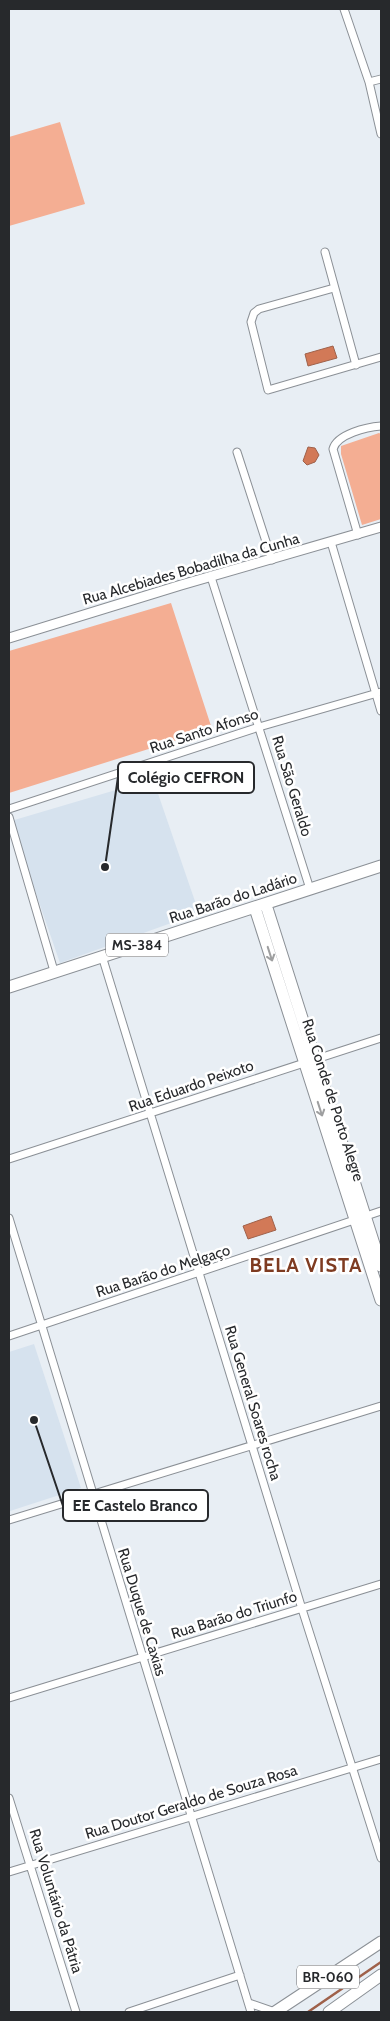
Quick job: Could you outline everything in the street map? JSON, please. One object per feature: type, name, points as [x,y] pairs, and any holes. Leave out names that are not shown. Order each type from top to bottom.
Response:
[{"type":"main road","name":"Rua Barão do Ladário","points":[[9,987],[381,866]]},
{"type":"main road","name":"Rua Conde de Porto Alegre","points":[[261,906],[361,1219],[381,1300]]},
{"type":"main road","name":"Rua Conde de Porto Alegre","points":[[361,1219],[381,1266]]},
{"type":"main road","name":"BR-060","points":[[275,2012],[381,1942]]},
{"type":"main road","name":"BR-060","points":[[329,2012],[381,1975]]},
{"type":"street","points":[[344,9],[369,82],[381,134]]},
{"type":"street","points":[[369,82],[381,79]]},
{"type":"street","points":[[324,252],[356,365]]},
{"type":"street","points":[[334,288],[259,309],[254,314],[251,322],[268,390],[381,357]]},
{"type":"street","points":[[358,535],[333,449],[335,442],[341,438],[381,426]]},
{"type":"street","points":[[237,452],[272,560]]},
{"type":"street","name":"Rua Alcebiades Bobadilha da Cunha","points":[[9,638],[381,527]]},
{"type":"street","points":[[332,542],[379,693],[381,711]]},
{"type":"street","name":"Rua São Geraldo","points":[[211,577],[310,889]]},
{"type":"street","name":"Rua Santo Afonso","points":[[9,809],[259,728],[379,693]]},
{"type":"street","points":[[9,817],[54,971]]},
{"type":"street","name":"Rua General Soares rocha","points":[[102,956],[302,1609],[381,1858]]},
{"type":"street","name":"Rua Eduardo Peixoto","points":[[9,1159],[150,1115],[309,1060],[381,1038]]},
{"type":"street","name":"Rua Barão do Melgaço","points":[[9,1336],[200,1274],[381,1212]]},
{"type":"street","name":"Rua Duque de Caxias","points":[[9,1218],[91,1494],[251,2012]]},
{"type":"street","points":[[9,1520],[381,1406]]},
{"type":"street","name":"Rua Barão do Triunfo","points":[[9,1698],[381,1584]]},
{"type":"street","name":"Rua Doutor Geraldo de Souza Rosa","points":[[9,1872],[381,1759]]},
{"type":"street","name":"Rua Voluntário da Pátria","points":[[9,1798],[76,2012]]},
{"type":"street","points":[[128,2012],[240,1975]]},
{"type":"street","points":[[249,2003],[275,2012]]},
{"type":"shaded area","points":[[60,122],[85,204],[9,226],[9,137]]},
{"type":"shaded area","points":[[333,346],[337,358],[308,366],[305,354]]},
{"type":"shaded area","points":[[379,433],[381,434],[381,519],[362,525],[341,454],[341,446]]},
{"type":"shaded area","points":[[308,447],[315,448],[319,455],[315,462],[307,465],[303,461]]},
{"type":"shaded area","points":[[171,603],[212,729],[9,793],[9,651]]},
{"type":"shaded area","points":[[153,779],[199,913],[60,963],[11,821]]},
{"type":"shaded area","points":[[271,1216],[276,1230],[248,1239],[243,1226]]},
{"type":"shaded area","points":[[34,1344],[81,1488],[10,1511],[9,1352]]},
{"type":"waterway","points":[[308,2012],[381,1962]]},
{"type":"place","name":"Colégio CEFRON","points":[[105,867]]},
{"type":"place","name":"EE Castelo Branco","points":[[34,1420]]},
{"type":"district","name":"BELA VISTA","points":[[306,1265]]}]
